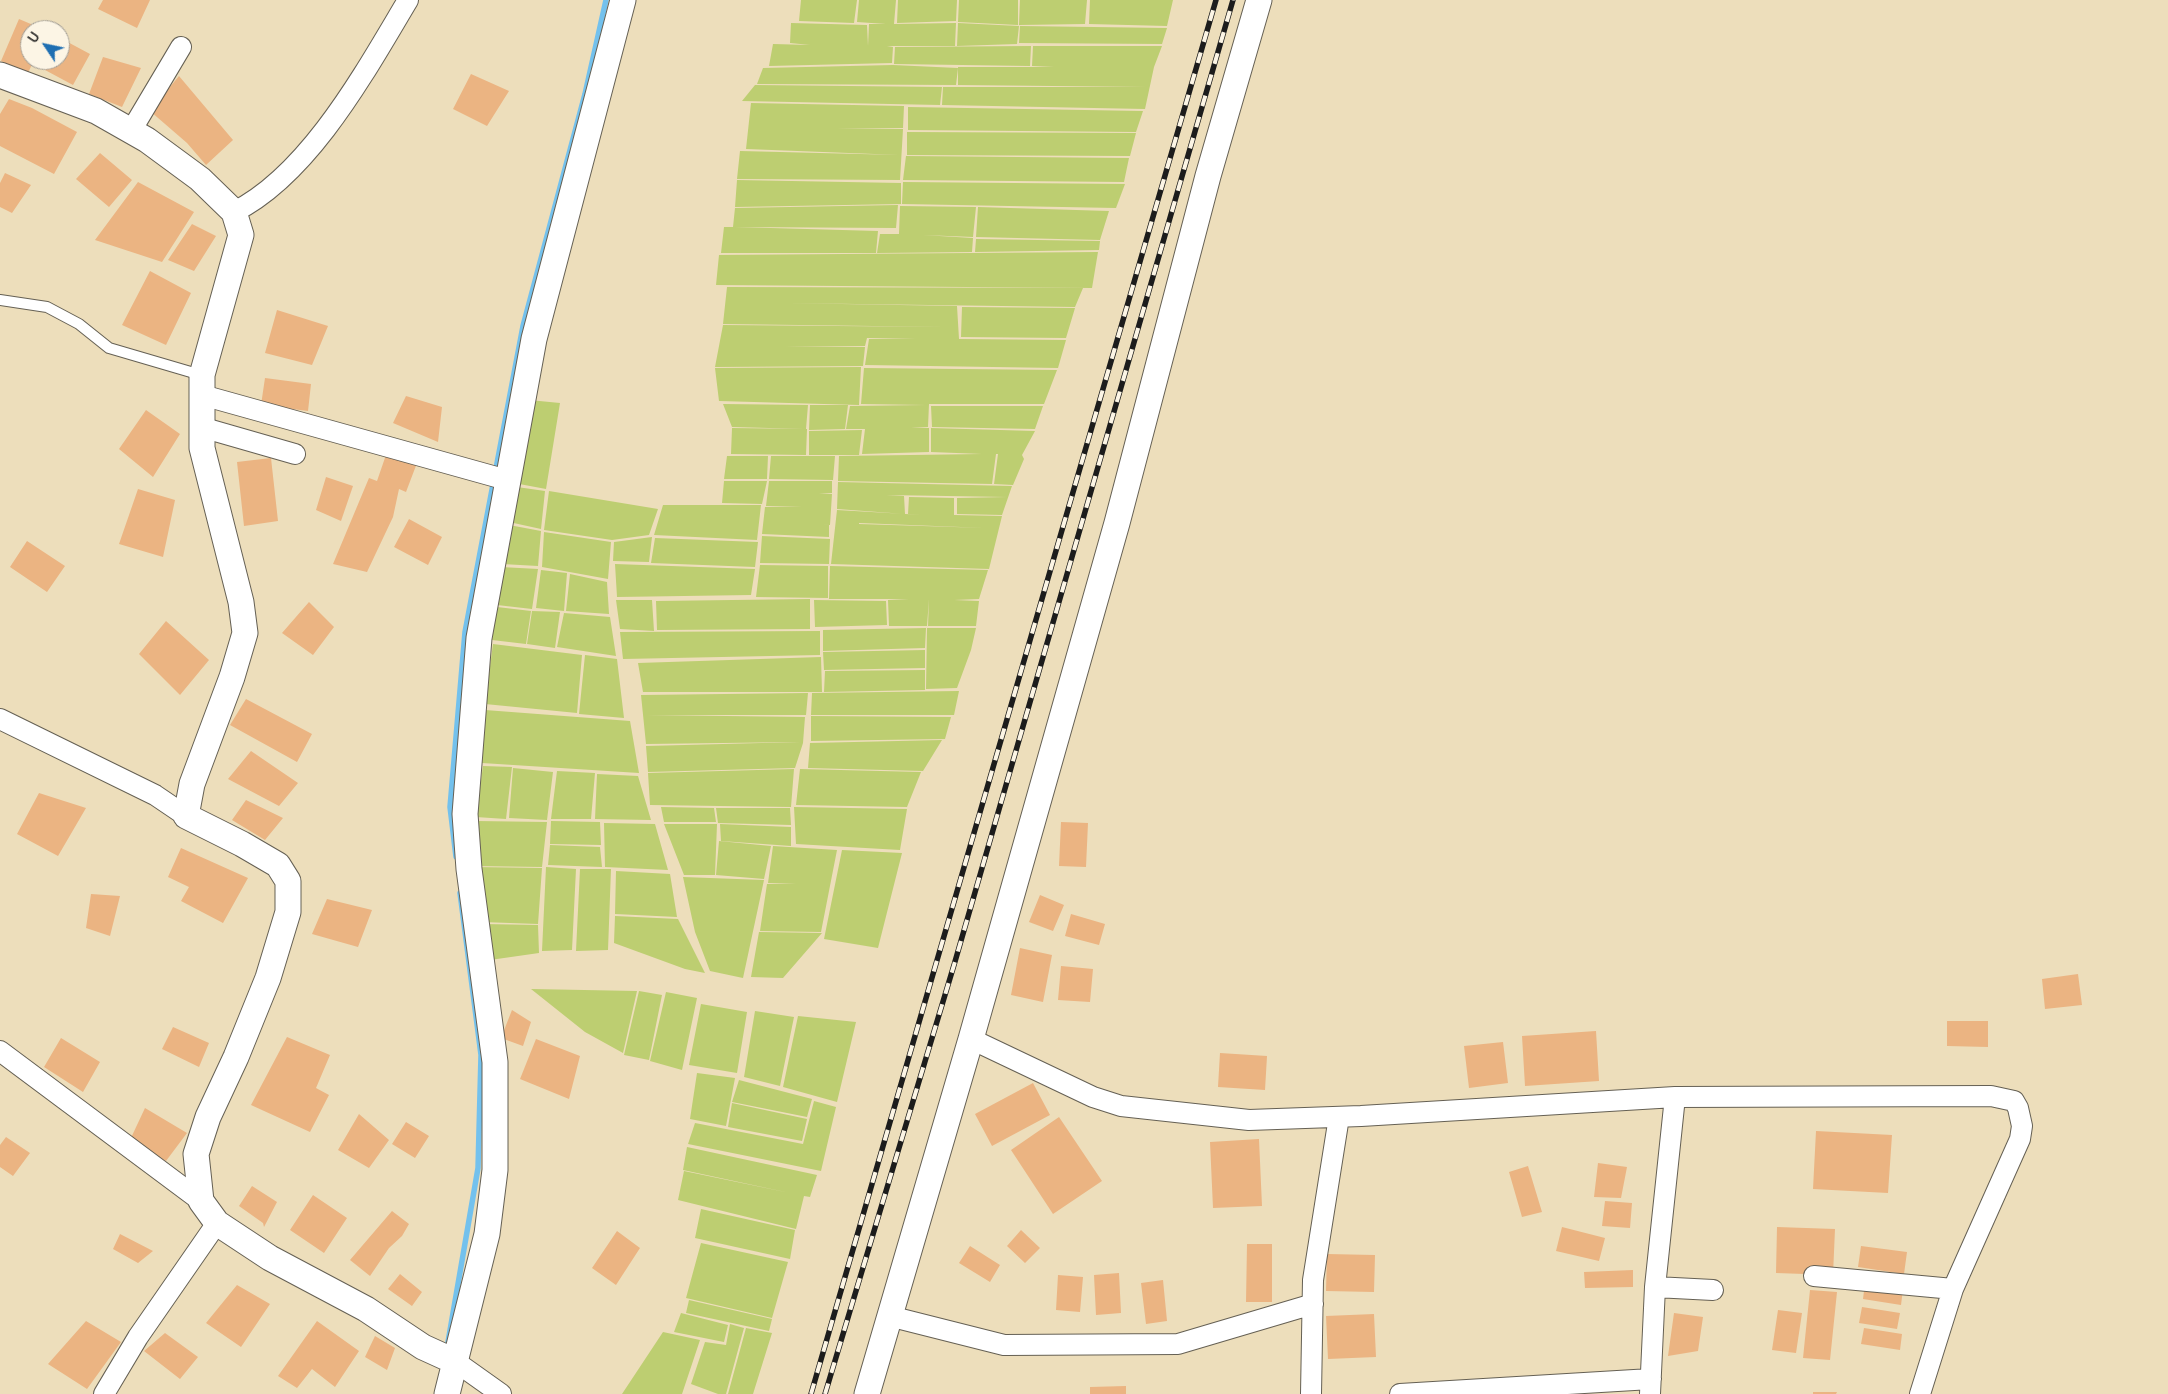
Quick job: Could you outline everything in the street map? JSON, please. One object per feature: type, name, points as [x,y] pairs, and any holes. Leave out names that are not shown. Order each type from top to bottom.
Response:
[{"type":"street","points":[[234,212],[257,201],[291,169],[322,132],[363,75],[408,0]]},
{"type":"street","points":[[447,1394],[453,1361],[487,1234],[495,1170],[495,1062],[469,869],[465,814],[479,638],[499,478],[623,0]]},
{"type":"street","points":[[867,1394],[971,1039],[1114,532],[1208,176],[1260,0]]},
{"type":"street","points":[[131,131],[181,47]]},
{"type":"street","points":[[0,75],[96,111],[131,131],[200,179],[234,212],[241,235],[202,385],[201,427],[202,448],[241,602],[245,633],[232,677],[192,784],[186,816]]},
{"type":"street","points":[[202,385],[499,478]]},
{"type":"street","points":[[201,427],[295,454]]},
{"type":"street","points":[[0,719],[155,795],[186,816],[242,844],[278,865],[288,881],[288,912],[268,978],[236,1057],[208,1117],[196,1154],[201,1201]]},
{"type":"street","points":[[971,1039],[1093,1097],[1121,1106],[1249,1120],[1339,1117],[1675,1097],[1938,1095],[1991,1096],[2014,1101],[2022,1116],[2020,1139],[1953,1289],[1920,1394]]},
{"type":"street","points":[[0,1051],[201,1201],[217,1223],[270,1258],[366,1309],[423,1347],[453,1361],[501,1394]]},
{"type":"street","points":[[1400,1394],[1650,1387],[1655,1287],[1675,1097]]},
{"type":"street","points":[[1311,1394],[1313,1280],[1339,1117]]},
{"type":"street","points":[[104,1394],[138,1337],[217,1223]]},
{"type":"street","points":[[1814,1276],[1953,1289]]},
{"type":"street","points":[[1655,1287],[1713,1290]]},
{"type":"street","points":[[889,1316],[1004,1345],[1178,1344],[1313,1304]]},
{"type":"lane","points":[[0,300],[47,307],[80,324],[109,348],[202,385]]},
{"type":"green space","points":[[801,0],[857,0],[854,23],[799,21]]},
{"type":"green space","points":[[859,0],[896,0],[894,24],[956,23],[955,46],[887,46],[893,47],[892,63],[769,66],[773,44],[810,45],[790,43],[791,23],[867,25],[868,46],[869,24],[886,24],[857,22]]},
{"type":"green space","points":[[898,0],[957,0],[956,21],[897,23]]},
{"type":"green space","points":[[959,0],[1018,0],[1018,25],[958,22]]},
{"type":"green space","points":[[1020,0],[1087,0],[1085,24],[1019,25]]},
{"type":"green space","points":[[1090,0],[1173,0],[1167,26],[1089,24]]},
{"type":"green space","points":[[958,23],[1019,26],[1017,44],[957,46]]},
{"type":"green space","points":[[1020,26],[1167,28],[1162,44],[1019,43]]},
{"type":"green space","points":[[1031,46],[1030,66],[894,64],[895,47]]},
{"type":"green space","points":[[1033,46],[1162,46],[1154,67],[1145,109],[942,105],[943,87],[1146,87],[958,85],[958,67],[1054,67],[1032,66]]},
{"type":"green space","points":[[893,65],[958,68],[956,85],[757,84],[763,68]]},
{"type":"green space","points":[[755,85],[942,87],[940,105],[742,101]]},
{"type":"green space","points":[[751,103],[904,106],[903,128],[837,128],[903,129],[900,180],[737,179],[740,151],[900,155],[746,149]]},
{"type":"green space","points":[[908,107],[1143,111],[1136,132],[908,130]]},
{"type":"green space","points":[[907,132],[1136,133],[1130,156],[907,155]]},
{"type":"green space","points":[[906,156],[1129,158],[1124,182],[903,180]]},
{"type":"green space","points":[[737,180],[901,183],[901,204],[735,207]]},
{"type":"green space","points":[[903,182],[1125,184],[1116,208],[902,204]]},
{"type":"green space","points":[[898,205],[896,228],[735,227],[878,231],[876,253],[721,253],[724,227],[733,227],[735,208]]},
{"type":"green space","points":[[900,206],[976,207],[973,237],[923,235],[973,238],[972,252],[877,253],[880,234],[899,234]]},
{"type":"green space","points":[[978,207],[1109,211],[1100,240],[976,237]]},
{"type":"green space","points":[[976,239],[1100,241],[1099,250],[975,252]]},
{"type":"green space","points":[[1098,252],[1092,288],[716,285],[719,255]]},
{"type":"green space","points":[[727,287],[1083,288],[1075,307],[784,303],[957,306],[959,339],[1066,340],[1058,368],[865,365],[869,339],[916,339],[867,338],[865,346],[785,347],[865,347],[863,366],[715,367],[723,325],[949,327],[723,324]]},
{"type":"green space","points":[[962,307],[1075,308],[1066,338],[961,337]]},
{"type":"green space","points":[[861,367],[859,405],[719,401],[715,368]]},
{"type":"green space","points":[[864,368],[1057,370],[1044,404],[929,404],[928,427],[911,428],[929,428],[929,452],[862,454],[865,429],[846,429],[850,406],[926,405],[861,404]]},
{"type":"green space","points":[[529,400],[560,403],[546,489],[514,483]]},
{"type":"green space","points":[[723,404],[808,405],[806,429],[732,427]]},
{"type":"green space","points":[[810,405],[848,405],[845,429],[809,430]]},
{"type":"green space","points":[[931,406],[1043,406],[1035,429],[932,427]]},
{"type":"green space","points":[[732,428],[807,429],[806,455],[731,454]]},
{"type":"green space","points":[[931,428],[1035,431],[1022,455],[1024,459],[1013,485],[994,484],[998,454],[996,454],[992,484],[838,481],[839,456],[982,454],[931,452]]},
{"type":"green space","points":[[862,430],[859,455],[809,455],[809,431]]},
{"type":"green space","points":[[727,456],[768,456],[767,479],[724,479]]},
{"type":"green space","points":[[771,456],[835,456],[833,480],[769,479]]},
{"type":"green space","points":[[724,481],[767,481],[762,504],[722,503]]},
{"type":"green space","points":[[769,481],[832,481],[832,493],[819,493],[832,494],[830,525],[804,524],[829,525],[829,537],[762,534],[765,507],[802,506],[766,506]]},
{"type":"green space","points":[[838,482],[1012,486],[1002,515],[957,514],[957,498],[1007,497],[886,495],[904,496],[905,514],[837,509]]},
{"type":"green space","points":[[517,487],[545,491],[541,529],[509,522]]},
{"type":"green space","points":[[549,491],[658,509],[649,535],[612,540],[544,530]]},
{"type":"green space","points":[[909,497],[954,498],[954,515],[1002,516],[989,569],[831,564],[837,510],[923,515],[908,514]],"holes":[[[859,523],[986,528],[859,524]]]},
{"type":"green space","points":[[663,505],[761,505],[757,540],[654,535]]},
{"type":"green space","points":[[509,525],[541,531],[538,566],[502,564]]},
{"type":"green space","points":[[544,532],[611,542],[608,579],[542,567]]},
{"type":"green space","points":[[762,536],[830,539],[829,564],[760,563]]},
{"type":"green space","points":[[652,537],[649,562],[613,561],[614,542]]},
{"type":"green space","points":[[655,538],[758,542],[755,567],[651,563]]},
{"type":"green space","points":[[615,564],[755,569],[751,595],[617,597]]},
{"type":"green space","points":[[760,565],[828,566],[828,598],[756,597]]},
{"type":"green space","points":[[830,566],[988,570],[979,599],[954,600],[979,601],[976,626],[928,626],[929,599],[927,626],[889,626],[888,600],[909,599],[829,599]]},
{"type":"green space","points":[[501,567],[538,569],[532,609],[497,605]]},
{"type":"green space","points":[[541,570],[567,573],[564,611],[536,608]]},
{"type":"green space","points":[[570,574],[607,582],[609,614],[566,611]]},
{"type":"green space","points":[[810,599],[810,629],[657,630],[656,601]]},
{"type":"green space","points":[[616,600],[652,600],[654,631],[620,629]]},
{"type":"green space","points":[[814,600],[886,601],[887,625],[815,627]]},
{"type":"green space","points":[[497,607],[531,611],[526,644],[492,640]]},
{"type":"green space","points":[[532,611],[560,612],[555,648],[527,644]]},
{"type":"green space","points":[[564,613],[610,617],[616,656],[557,647]]},
{"type":"green space","points":[[926,628],[925,648],[823,651],[823,630]]},
{"type":"green space","points":[[927,628],[976,628],[971,650],[957,688],[926,689]]},
{"type":"green space","points":[[820,631],[820,655],[623,659],[620,632]]},
{"type":"green space","points":[[493,644],[582,655],[577,713],[485,704]]},
{"type":"green space","points":[[925,650],[925,668],[824,670],[823,652]]},
{"type":"green space","points":[[585,655],[617,659],[624,718],[579,714]]},
{"type":"green space","points":[[821,657],[822,692],[643,692],[638,663]]},
{"type":"green space","points":[[925,670],[925,690],[824,692],[825,671]]},
{"type":"green space","points":[[959,691],[954,715],[811,715],[812,693]]},
{"type":"green space","points":[[808,693],[806,715],[647,715],[805,717],[803,743],[795,768],[648,772],[646,746],[800,742],[646,744],[641,695]]},
{"type":"green space","points":[[485,710],[630,721],[639,773],[482,763]]},
{"type":"green space","points":[[811,716],[951,717],[945,739],[811,741]]},
{"type":"green space","points":[[942,740],[923,771],[808,768],[810,743]]},
{"type":"green space","points":[[483,766],[512,767],[506,819],[476,817]]},
{"type":"green space","points":[[513,768],[553,772],[547,820],[509,818]]},
{"type":"green space","points":[[794,769],[791,807],[650,805],[648,773]]},
{"type":"green space","points":[[800,769],[921,772],[907,807],[796,805]]},
{"type":"green space","points":[[557,771],[595,773],[591,819],[551,819]]},
{"type":"green space","points":[[597,774],[638,776],[651,820],[595,819]]},
{"type":"green space","points":[[661,807],[714,808],[716,822],[664,822]]},
{"type":"green space","points":[[794,807],[907,809],[900,850],[796,844]]},
{"type":"green space","points":[[716,808],[790,808],[791,825],[718,823]]},
{"type":"green space","points":[[476,821],[547,822],[542,867],[474,866]]},
{"type":"green space","points":[[551,821],[600,822],[601,845],[550,844]]},
{"type":"green space","points":[[604,823],[655,824],[668,870],[605,867]]},
{"type":"green space","points":[[664,824],[717,824],[715,875],[684,875]]},
{"type":"green space","points":[[720,824],[791,827],[791,846],[721,841]]},
{"type":"green space","points":[[719,841],[771,846],[764,879],[716,875]]},
{"type":"green space","points":[[550,845],[600,847],[602,867],[548,865]]},
{"type":"green space","points":[[773,846],[837,850],[821,932],[760,931],[767,884],[796,884],[768,883]]},
{"type":"green space","points":[[842,850],[902,853],[878,948],[824,939]]},
{"type":"green space","points":[[474,867],[542,868],[538,924],[482,922]]},
{"type":"green space","points":[[546,867],[576,869],[572,950],[542,951]]},
{"type":"green space","points":[[580,869],[611,869],[608,950],[576,951]]},
{"type":"green space","points":[[616,871],[670,874],[677,917],[615,914]]},
{"type":"green space","points":[[683,877],[764,880],[743,978],[710,971],[695,932]]},
{"type":"green space","points":[[615,916],[678,919],[705,973],[685,969],[614,943]]},
{"type":"green space","points":[[483,924],[538,925],[539,953],[490,960]]},
{"type":"green space","points":[[759,932],[822,933],[783,978],[751,977]]},
{"type":"green space","points":[[531,989],[637,991],[623,1053],[585,1032]]},
{"type":"green space","points":[[639,991],[662,995],[649,1060],[624,1055]]},
{"type":"green space","points":[[666,992],[697,998],[682,1070],[650,1061]]},
{"type":"green space","points":[[701,1004],[747,1012],[737,1073],[689,1065]]},
{"type":"green space","points":[[755,1011],[794,1017],[780,1086],[744,1077]]},
{"type":"green space","points":[[798,1016],[856,1022],[837,1102],[783,1087]]},
{"type":"green space","points":[[697,1073],[735,1078],[726,1126],[690,1119]]},
{"type":"green space","points":[[739,1080],[812,1099],[807,1117],[732,1102]]},
{"type":"green space","points":[[814,1101],[836,1107],[821,1171],[688,1144],[695,1123],[803,1144]]},
{"type":"green space","points":[[732,1103],[807,1119],[802,1141],[728,1127]]},
{"type":"green space","points":[[687,1147],[817,1175],[810,1197],[804,1196],[796,1229],[678,1200],[684,1171],[790,1193],[683,1170]]},
{"type":"green space","points":[[701,1209],[795,1230],[790,1259],[695,1238]]},
{"type":"green space","points":[[701,1243],[788,1262],[772,1318],[686,1298]]},
{"type":"green space","points":[[689,1300],[772,1319],[769,1331],[686,1313]]},
{"type":"green space","points":[[681,1313],[728,1325],[724,1342],[674,1332]]},
{"type":"green space","points":[[730,1324],[744,1328],[726,1394],[718,1394],[691,1384],[705,1342],[726,1345]]},
{"type":"green space","points":[[746,1328],[772,1333],[753,1394],[728,1394]]},
{"type":"green space","points":[[663,1332],[700,1340],[682,1394],[622,1394]]},
{"type":"building","points":[[103,0],[150,0],[137,28],[98,9]]},
{"type":"building","points":[[19,19],[21,20],[20,69],[1,61]]},
{"type":"building","points":[[70,43],[90,54],[73,85],[45,70],[70,70]]},
{"type":"building","points":[[103,57],[141,68],[122,107],[89,94]]},
{"type":"building","points":[[471,74],[509,91],[487,126],[453,109]]},
{"type":"building","points":[[179,76],[233,140],[206,165],[187,143],[150,111]]},
{"type":"building","points":[[9,99],[32,108],[77,132],[54,174],[0,146],[0,114]]},
{"type":"building","points":[[100,153],[132,180],[109,207],[76,179]]},
{"type":"building","points":[[5,173],[31,185],[12,213],[0,207],[0,183]]},
{"type":"building","points":[[138,182],[194,212],[162,262],[95,240]]},
{"type":"building","points":[[192,224],[216,236],[194,271],[168,260]]},
{"type":"building","points":[[150,271],[191,293],[166,345],[122,325]]},
{"type":"building","points":[[277,310],[328,326],[312,365],[265,353]]},
{"type":"building","points":[[265,378],[311,384],[308,411],[261,405]]},
{"type":"building","points":[[406,396],[442,407],[438,442],[393,423]]},
{"type":"building","points":[[146,410],[180,434],[153,477],[119,449]]},
{"type":"building","points":[[387,452],[417,463],[406,492],[399,489],[393,517],[367,572],[333,564],[369,478],[377,481]]},
{"type":"building","points":[[271,458],[278,521],[244,526],[237,462]]},
{"type":"building","points":[[326,477],[353,486],[341,521],[316,510]]},
{"type":"building","points":[[138,489],[175,500],[163,557],[119,544]]},
{"type":"building","points":[[409,519],[442,537],[428,565],[394,547]]},
{"type":"building","points":[[27,541],[65,566],[47,592],[10,567]]},
{"type":"building","points":[[309,602],[334,627],[313,655],[282,633]]},
{"type":"building","points":[[166,621],[209,660],[180,695],[139,654]]},
{"type":"building","points":[[246,699],[312,734],[297,762],[230,725]]},
{"type":"building","points":[[251,751],[298,783],[279,806],[228,779]]},
{"type":"building","points":[[39,793],[86,808],[58,856],[17,834]]},
{"type":"building","points":[[246,800],[283,818],[265,840],[232,820]]},
{"type":"building","points":[[1061,822],[1088,823],[1086,867],[1059,866]]},
{"type":"building","points":[[181,848],[248,878],[223,923],[181,901],[189,887],[168,877]]},
{"type":"building","points":[[91,894],[120,896],[110,936],[86,928]]},
{"type":"building","points":[[1040,895],[1064,905],[1053,931],[1029,922]]},
{"type":"building","points":[[327,899],[372,910],[358,947],[312,934]]},
{"type":"building","points":[[1071,914],[1105,924],[1099,945],[1065,936]]},
{"type":"building","points":[[1020,948],[1052,955],[1043,1002],[1011,995]]},
{"type":"building","points":[[1061,966],[1093,969],[1090,1002],[1058,1000]]},
{"type":"building","points":[[2078,974],[2082,1005],[2045,1009],[2042,979]]},
{"type":"building","points":[[512,1010],[531,1022],[523,1046],[501,1038]]},
{"type":"building","points":[[1947,1021],[1988,1021],[1988,1047],[1947,1046]]},
{"type":"building","points":[[173,1027],[209,1043],[199,1067],[162,1049]]},
{"type":"building","points":[[1596,1031],[1599,1081],[1525,1086],[1522,1036]]},
{"type":"building","points":[[287,1037],[330,1055],[316,1088],[329,1095],[310,1132],[251,1105]]},
{"type":"building","points":[[61,1038],[100,1062],[83,1092],[44,1067]]},
{"type":"building","points":[[536,1039],[580,1056],[569,1099],[520,1079]]},
{"type":"building","points":[[1503,1042],[1508,1083],[1469,1088],[1464,1046]]},
{"type":"building","points":[[1220,1053],[1267,1056],[1265,1090],[1218,1087]]},
{"type":"building","points":[[1033,1083],[1050,1115],[992,1146],[975,1114]]},
{"type":"building","points":[[145,1108],[187,1133],[166,1161],[130,1140]]},
{"type":"building","points":[[359,1114],[389,1140],[369,1168],[338,1150]]},
{"type":"building","points":[[1059,1117],[1102,1181],[1053,1214],[1011,1150]]},
{"type":"building","points":[[406,1122],[429,1136],[415,1158],[392,1144]]},
{"type":"building","points":[[1816,1131],[1892,1135],[1888,1193],[1813,1189]]},
{"type":"building","points":[[6,1137],[30,1153],[13,1176],[0,1167],[0,1145]]},
{"type":"building","points":[[1259,1139],[1262,1206],[1213,1208],[1210,1142]]},
{"type":"building","points":[[1598,1163],[1627,1167],[1621,1198],[1594,1197]]},
{"type":"building","points":[[1528,1166],[1542,1212],[1522,1217],[1509,1172]]},
{"type":"building","points":[[252,1186],[277,1202],[264,1227],[263,1223],[239,1206]]},
{"type":"building","points":[[313,1195],[347,1218],[324,1253],[290,1230]]},
{"type":"building","points":[[1605,1201],[1632,1203],[1630,1228],[1602,1226]]},
{"type":"building","points":[[392,1211],[409,1224],[402,1236],[389,1248],[370,1276],[350,1260]]},
{"type":"building","points":[[1562,1227],[1605,1238],[1599,1261],[1556,1251]]},
{"type":"building","points":[[1777,1227],[1835,1229],[1833,1275],[1776,1273]]},
{"type":"building","points":[[1021,1230],[1040,1248],[1025,1263],[1007,1246]]},
{"type":"building","points":[[617,1231],[640,1248],[616,1285],[592,1268]]},
{"type":"building","points":[[120,1234],[153,1251],[138,1263],[113,1249]]},
{"type":"building","points":[[1247,1244],[1272,1244],[1272,1302],[1246,1302]]},
{"type":"building","points":[[970,1246],[1000,1265],[990,1282],[959,1263]]},
{"type":"building","points":[[1861,1246],[1907,1252],[1904,1274],[1858,1267]]},
{"type":"building","points":[[1327,1254],[1375,1255],[1374,1292],[1326,1291]]},
{"type":"building","points":[[1633,1270],[1633,1287],[1585,1288],[1584,1272]]},
{"type":"building","points":[[1119,1273],[1121,1313],[1096,1315],[1094,1275]]},
{"type":"building","points":[[400,1274],[422,1292],[412,1306],[388,1289]]},
{"type":"building","points":[[1058,1275],[1083,1277],[1080,1312],[1056,1310]]},
{"type":"building","points":[[1163,1280],[1167,1321],[1146,1324],[1141,1283]]},
{"type":"building","points":[[1865,1283],[1903,1289],[1901,1305],[1863,1299]]},
{"type":"building","points":[[237,1285],[270,1304],[241,1347],[206,1323]]},
{"type":"building","points":[[1810,1290],[1837,1292],[1830,1360],[1803,1358]]},
{"type":"building","points":[[1862,1307],[1900,1313],[1897,1329],[1859,1323]]},
{"type":"building","points":[[1778,1310],[1802,1313],[1796,1353],[1772,1350]]},
{"type":"building","points":[[1674,1313],[1703,1317],[1698,1351],[1668,1356]]},
{"type":"building","points":[[1374,1314],[1376,1357],[1328,1359],[1326,1316]]},
{"type":"building","points":[[86,1321],[121,1342],[87,1389],[48,1364]]},
{"type":"building","points":[[317,1321],[359,1351],[335,1387],[312,1369],[297,1388],[278,1376]]},
{"type":"building","points":[[1864,1328],[1902,1334],[1900,1350],[1861,1344]]},
{"type":"building","points":[[165,1333],[198,1357],[180,1379],[144,1351]]},
{"type":"building","points":[[375,1336],[395,1348],[387,1370],[365,1357]]},
{"type":"building","points":[[1126,1386],[1126,1394],[1090,1394],[1090,1387]]},
{"type":"building","points":[[1813,1392],[1837,1392],[1836,1394],[1813,1394]]},
{"type":"waterway","points":[[456,857],[450,807],[465,632],[523,326],[585,94],[606,0]]},
{"type":"waterway","points":[[448,1342],[478,1168],[481,1055],[460,893]]},
{"type":"railway","points":[[811,1394],[1216,0]]},
{"type":"railway","points":[[825,1394],[954,965],[1233,0]]}]
